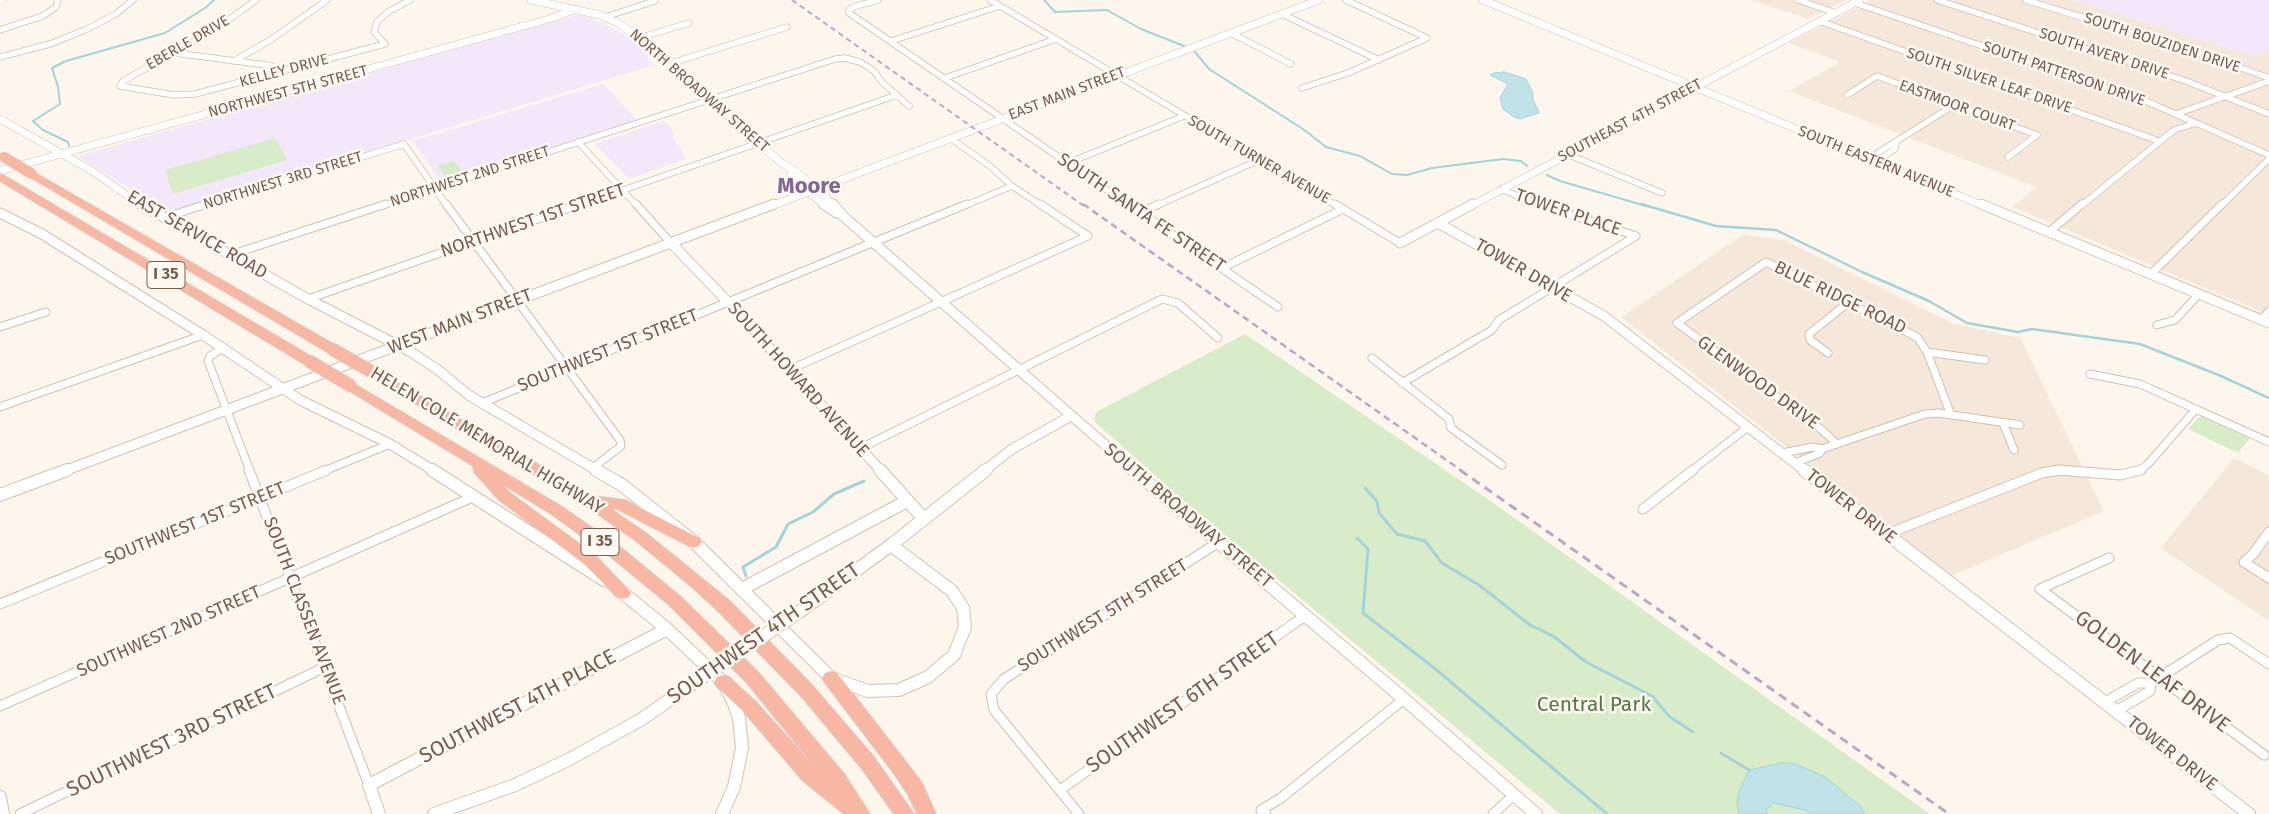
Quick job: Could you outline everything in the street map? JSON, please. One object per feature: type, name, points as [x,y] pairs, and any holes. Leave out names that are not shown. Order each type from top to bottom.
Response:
[{"type":"highway","name":"HELEN COLE MEMORIAL HIGHWAY","points":[[2,156],[588,500],[642,537],[724,606],[806,690],[868,763],[905,814]]},
{"type":"highway","name":"HELEN COLE MEMORIAL HIGHWAY","points":[[5,179],[471,457],[556,510],[618,554],[674,600],[753,678],[838,781],[861,814]]},
{"type":"highway","points":[[471,457],[504,496],[590,560],[623,593]]},
{"type":"highway","points":[[588,500],[620,504],[694,542]]},
{"type":"highway","points":[[831,678],[902,769],[915,789],[927,814]]},
{"type":"highway","points":[[723,682],[750,707],[809,775],[857,814]]},
{"type":"main road","name":"NORTH BROADWAY STREET","points":[[531,0],[555,2],[605,17],[624,26],[812,190]]},
{"type":"main road","name":"EAST MAIN STREET","points":[[812,190],[1319,0]]},
{"type":"main road","name":"SOUTH EASTERN AVENUE","points":[[1483,0],[2265,321]]},
{"type":"main road","name":"SOUTHEAST 4TH STREET","points":[[1400,243],[1858,1]]},
{"type":"main road","name":"NORTHWEST 5TH STREET","points":[[0,171],[549,19],[576,9]]},
{"type":"main road","name":"EAST SERVICE ROAD","points":[[0,119],[62,154],[163,218],[308,299],[398,345],[438,370],[482,402],[594,467],[640,498],[694,542],[831,678]]},
{"type":"main road","name":"SOUTH BROADWAY STREET","points":[[812,190],[826,207],[842,216],[1071,416],[1404,699],[1536,814]]},
{"type":"main road","name":"WEST MAIN STREET","points":[[0,495],[812,190]]},
{"type":"main road","points":[[0,213],[42,234],[203,335],[281,389],[321,412],[390,444],[475,496],[623,593],[667,629],[723,682],[739,718],[742,732],[740,763],[734,787],[722,814]]},
{"type":"main road","name":"TOWER DRIVE","points":[[1438,223],[1613,323],[2249,814]]},
{"type":"main road","name":"SOUTH HOWARD AVENUE","points":[[671,243],[728,302],[924,519]]},
{"type":"main road","name":"SOUTHWEST 4TH STREET","points":[[434,814],[515,785],[568,760],[642,718],[802,610],[891,545],[1012,449],[1071,416]]},
{"type":"main road","points":[[742,589],[907,501]]},
{"type":"main road","points":[[831,678],[849,686],[868,691],[899,690],[919,682],[938,671],[959,646],[965,627],[963,608],[959,600],[942,581],[891,545]]},
{"type":"main road","name":"SOUTHWEST 4TH PLACE","points":[[369,785],[667,629]]},
{"type":"main road","name":"SOUTH CLASSEN AVENUE","points":[[369,785],[379,814]]},
{"type":"main road","points":[[0,797],[2,814]]},
{"type":"street","points":[[0,30],[43,16],[56,7],[58,0]]},
{"type":"street","points":[[0,57],[40,47],[80,33],[116,14],[133,0]]},
{"type":"street","name":"EBERLE DRIVE","points":[[119,84],[216,29],[256,0]]},
{"type":"street","points":[[234,61],[272,39],[328,0]]},
{"type":"street","name":"KELLEY DRIVE","points":[[119,84],[126,88],[187,95],[385,44],[374,32],[377,22],[388,12],[410,0]]},
{"type":"street","name":"SOUTH SANTA FE STREET","points":[[878,0],[849,10],[851,15],[1278,307]]},
{"type":"street","name":"SOUTH TURNER AVENUE","points":[[990,0],[1400,243]]},
{"type":"street","points":[[1302,88],[1332,79],[1380,60],[1427,38],[1346,0]]},
{"type":"street","points":[[1798,0],[1836,13]]},
{"type":"street","name":"SOUTH AVERY DRIVE","points":[[1937,0],[2186,81],[2269,114]]},
{"type":"street","name":"SOUTH BOUZIDEN DRIVE","points":[[2026,0],[2211,58],[2269,80]]},
{"type":"street","points":[[605,17],[654,1]]},
{"type":"street","name":"SOUTH PATTERSON DRIVE","points":[[1858,1],[2148,102],[2269,154]]},
{"type":"street","points":[[891,41],[1000,6]]},
{"type":"street","points":[[1282,14],[1380,60]]},
{"type":"street","name":"SOUTH SILVER LEAF DRIVE","points":[[1819,21],[2159,141]]},
{"type":"street","points":[[639,38],[689,23]]},
{"type":"street","points":[[668,64],[787,27]]},
{"type":"street","points":[[1232,33],[1291,64]]},
{"type":"street","points":[[945,78],[1056,39]]},
{"type":"street","points":[[173,53],[272,66],[279,72]]},
{"type":"street","name":"NORTHWEST 2ND STREET","points":[[230,255],[818,64],[845,58],[860,62],[874,71],[882,82],[909,106]]},
{"type":"street","name":"EASTMOOR COURT","points":[[1847,95],[1877,76],[2037,135],[2008,157]]},
{"type":"street","points":[[2176,114],[2269,80]]},
{"type":"street","name":"NORTHWEST 1ST STREET","points":[[308,299],[897,95]]},
{"type":"street","points":[[1871,160],[1894,148],[1896,143],[1954,105]]},
{"type":"street","points":[[1068,163],[1184,116]]},
{"type":"street","points":[[2049,232],[2159,141],[2174,130],[2196,123]]},
{"type":"street","points":[[789,370],[1088,236],[1012,186],[990,166],[950,138]]},
{"type":"street","points":[[578,142],[671,243]]},
{"type":"street","name":"NORTHWEST 3RD STREET","points":[[163,218],[404,144],[434,189]]},
{"type":"street","points":[[1567,154],[1662,193]]},
{"type":"street","points":[[2151,274],[2269,159]]},
{"type":"street","points":[[1140,213],[1259,160]]},
{"type":"street","name":"SOUTHWEST 1ST STREET","points":[[482,402],[1012,186]]},
{"type":"street","points":[[434,189],[568,368],[621,444],[618,449],[594,467]]},
{"type":"street","name":"TOWER PLACE","points":[[1502,189],[1538,206],[1636,236],[1553,288]]},
{"type":"street","points":[[1222,268],[1343,209]]},
{"type":"street","name":"BLUE RIDGE ROAD","points":[[1677,323],[1766,262],[1913,334],[1922,342],[1927,352],[1951,415]]},
{"type":"street","points":[[1402,383],[1492,330],[1499,320],[1553,288]]},
{"type":"street","points":[[2157,325],[2174,320],[2199,294]]},
{"type":"street","points":[[861,448],[1162,299],[1178,303],[1218,338]]},
{"type":"street","points":[[1828,353],[1810,340],[1809,334],[1849,302]]},
{"type":"street","points":[[2265,321],[2269,310]]},
{"type":"street","points":[[0,327],[46,312]]},
{"type":"street","name":"GLENWOOD DRIVE","points":[[1677,323],[1822,430],[1838,444]]},
{"type":"street","points":[[0,407],[203,335]]},
{"type":"street","name":"SOUTH CLASSEN AVENUE","points":[[223,348],[210,356],[208,361],[369,785]]},
{"type":"street","points":[[1927,352],[1985,360]]},
{"type":"street","points":[[1372,358],[1449,419],[1451,428],[1502,465]]},
{"type":"street","points":[[2090,374],[2128,380],[2196,408],[2269,442]]},
{"type":"street","points":[[1887,534],[2042,473],[2059,470],[2120,475],[2140,471],[2196,408]]},
{"type":"street","points":[[1782,453],[1813,447],[1822,449],[1919,415],[1932,413],[2020,425]]},
{"type":"street","points":[[2003,422],[2014,450]]},
{"type":"street","points":[[1643,509],[1748,427]]},
{"type":"street","name":"SOUTHWEST 1ST STREET","points":[[0,604],[390,444]]},
{"type":"street","points":[[1795,463],[1820,453],[1822,449]]},
{"type":"street","name":"SOUTHWEST 2ND STREET","points":[[0,706],[475,496]]},
{"type":"street","points":[[2269,532],[2253,554],[2244,562],[2269,578]]},
{"type":"street","name":"SOUTHWEST 5TH STREET","points":[[1060,790],[994,710],[991,694],[1004,679],[1219,542]]},
{"type":"street","name":"GOLDEN LEAF DRIVE","points":[[2109,558],[2040,589],[2155,680],[2264,755]]},
{"type":"street","name":"SOUTHWEST 6TH STREET","points":[[1060,790],[1306,616]]},
{"type":"street","points":[[2105,702],[2138,683],[2155,680],[2218,640],[2230,638],[2269,664]]},
{"type":"street","name":"SOUTHWEST 3RD STREET","points":[[20,814],[325,668]]},
{"type":"street","points":[[2116,711],[2150,691],[2155,680]]},
{"type":"street","points":[[1266,814],[1261,810],[1281,798],[1404,699]]},
{"type":"street","points":[[1060,790],[1079,814]]},
{"type":"street","points":[[1493,814],[1514,795]]},
{"type":"shaded area","points":[[1751,0],[1846,0],[1809,19]]},
{"type":"shaded area","points":[[1871,0],[2071,0],[2257,57],[2269,48],[2269,315],[2013,207],[2036,187],[1789,91],[1840,62],[1789,43]]},
{"type":"shaded area","points":[[2071,0],[2269,0],[2269,48],[2257,57]]},
{"type":"shaded area","points":[[576,15],[592,18],[624,34],[648,55],[647,58],[654,65],[168,213],[78,156]]},
{"type":"shaded area","points":[[603,84],[637,120],[442,183],[413,141]]},
{"type":"shaded area","points":[[664,121],[671,128],[674,138],[686,159],[629,179],[595,144]]},
{"type":"shaded area","points":[[1743,235],[1784,240],[1952,323],[2020,338],[2104,511],[1951,576],[1621,317]]},
{"type":"shaded area","points":[[2234,458],[2269,475],[2269,621],[2161,548]]},
{"type":"green space","points":[[275,138],[287,160],[173,194],[165,170]]},
{"type":"green space","points":[[454,161],[462,171],[445,177],[438,166]]},
{"type":"green space","name":"Central Park","points":[[1245,334],[1489,500],[1930,814],[1560,814],[1192,508],[1095,422],[1095,415],[1098,411]]},
{"type":"green space","points":[[2203,416],[2210,417],[2251,437],[2238,453],[2188,429],[2198,418]]},
{"type":"water","points":[[1504,72],[1526,79],[1533,93],[1533,99],[1539,113],[1520,119],[1503,109],[1500,98],[1508,84],[1490,75]]},
{"type":"water","points":[[1781,763],[1792,763],[1825,777],[1860,806],[1865,814],[1810,814],[1805,810],[1774,803],[1766,810],[1767,814],[1739,814],[1737,802],[1740,789],[1749,770]]},
{"type":"waterway","points":[[69,146],[68,142],[43,130],[33,121],[60,104],[58,87],[52,68],[66,61],[165,33],[205,8],[214,0]]},
{"type":"waterway","points":[[1044,0],[1055,12],[1107,10],[1141,29],[1184,46]]},
{"type":"waterway","points":[[1195,52],[1209,69],[1303,129],[1326,147],[1360,156],[1392,174],[1407,175],[1432,168],[1503,159],[1521,161],[1527,166]]},
{"type":"waterway","points":[[1547,175],[1560,181],[1646,206]]},
{"type":"waterway","points":[[1641,204],[1716,226],[1776,230],[1862,272],[1929,301],[1967,323],[2018,332],[2032,329],[2140,344],[2221,376],[2269,398]]},
{"type":"waterway","points":[[746,576],[743,567],[776,547],[788,524],[813,512],[834,494],[864,481]]},
{"type":"waterway","points":[[1365,488],[1377,501],[1379,513],[1397,534],[1425,541],[1442,563],[1479,585],[1530,625],[1553,636],[1586,662],[1652,696],[1670,717],[1693,732]]},
{"type":"waterway","points":[[1357,538],[1368,549],[1363,613],[1433,667],[1607,814]]},
{"type":"waterway","points":[[1721,753],[1749,770]]},
{"type":"railway","points":[[792,0],[1084,206]]},
{"type":"railway","points":[[1083,204],[1462,471]]},
{"type":"railway","points":[[1460,470],[1949,814]]},
{"type":"district","name":"Moore","points":[[809,187]]}]
